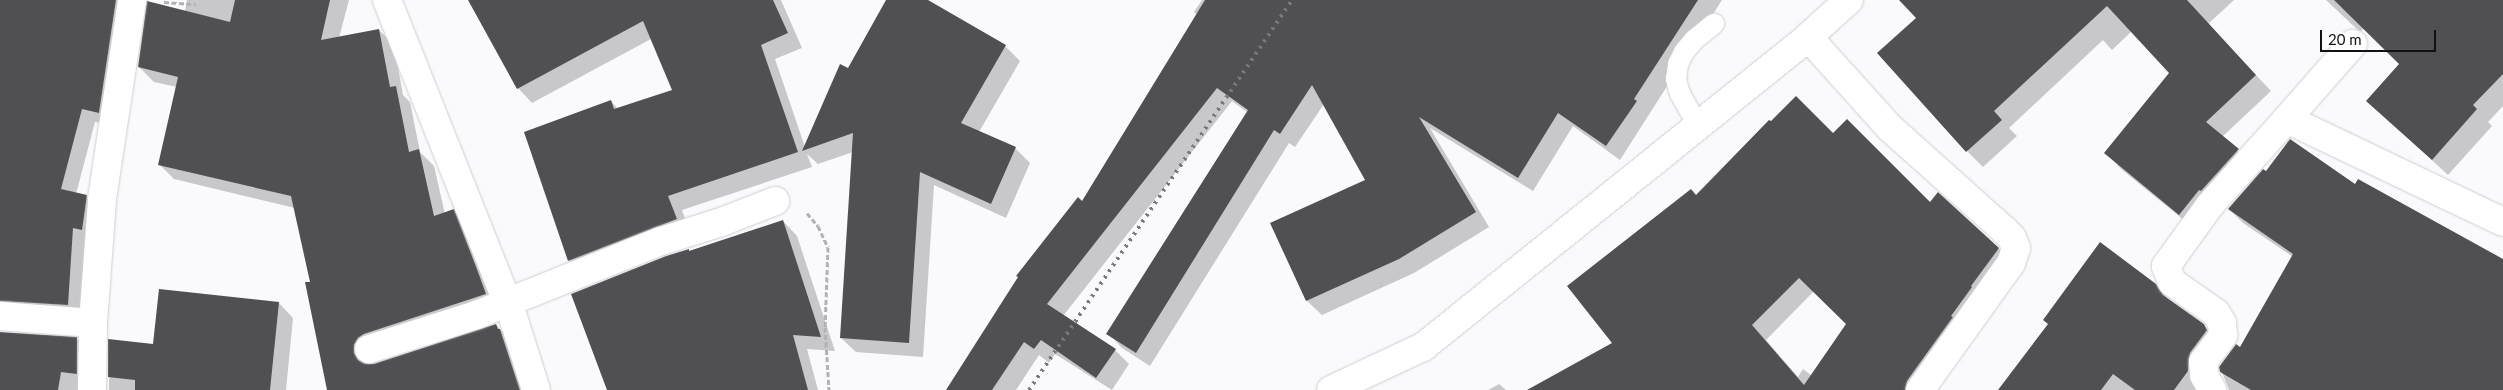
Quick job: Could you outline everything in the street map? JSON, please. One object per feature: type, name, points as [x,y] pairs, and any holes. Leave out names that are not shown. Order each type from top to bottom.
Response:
[{"type":"street","points":[[92,390],[102,198],[132,0]]},
{"type":"street","points":[[388,0],[508,303],[536,390]]},
{"type":"street","points":[[1331,390],[1423,347],[1808,37],[1849,0]]},
{"type":"street","points":[[1808,37],[1890,128],[2005,231],[2012,238],[2016,248],[2011,263],[1920,390]]},
{"type":"street","points":[[2212,390],[2204,375],[2203,362],[2223,335],[2222,323],[2216,313],[2172,282],[2166,266],[2210,205],[2353,44]]},
{"type":"street","points":[[2286,119],[2503,222]]},
{"type":"street","points":[[369,349],[508,303],[661,242],[724,221],[775,201]]},
{"type":"street","points":[[0,316],[94,323]]},
{"type":"lane","points":[[1698,126],[1680,94],[1676,79],[1678,64],[1684,52],[1694,40],[1714,24]]},
{"type":"path","points":[[775,201],[802,207],[818,226],[828,247],[825,327],[829,390]]},
{"type":"building","points":[[0,0],[116,0],[99,113],[82,109],[61,189],[87,195],[82,230],[73,228],[68,305],[0,301]]},
{"type":"building","points":[[235,0],[330,0],[321,40],[379,29],[390,87],[396,86],[409,152],[419,149],[434,216],[454,209],[486,294],[364,334],[358,338],[354,345],[354,353],[358,360],[365,364],[374,364],[496,324],[498,329],[500,329],[520,390],[327,390],[305,282],[310,282],[291,196],[158,165],[178,77],[138,67],[147,1],[230,22]]},
{"type":"building","points":[[468,0],[773,0],[788,33],[761,45],[798,152],[668,196],[677,219],[568,261],[524,132],[611,100],[614,109],[672,90],[643,21],[517,89]]},
{"type":"building","points":[[886,0],[928,0],[1006,45],[961,123],[1016,147],[991,204],[920,172],[909,343],[840,338],[853,133],[802,151],[840,64],[848,68]]},
{"type":"building","points":[[1205,0],[1698,0],[1634,99],[1637,101],[1606,146],[1558,113],[1518,178],[1419,117],[1476,212],[1399,259],[1306,301],[1270,223],[1365,180],[1312,85],[1280,134],[1274,130],[1136,353],[1106,334],[1248,110],[1217,88],[1047,304],[1116,349],[1096,378],[1041,340],[1034,349],[1024,342],[992,390],[946,390],[1018,277],[1016,276],[1078,197],[1082,201]]},
{"type":"building","points":[[1899,0],[2187,0],[2256,75],[2206,122],[2239,149],[2201,191],[2199,190],[2179,215],[2104,153],[2169,73],[2107,6],[1994,111],[2002,120],[1966,152],[1877,53],[1916,18]]},
{"type":"building","points":[[2334,0],[2503,0],[2503,74],[2473,105],[2477,109],[2432,160],[2366,101],[2399,64]]},
{"type":"building","points":[[1796,96],[1833,133],[1847,119],[1930,202],[1938,192],[1999,248],[1907,381],[1905,390],[1527,390],[1612,343],[1567,286],[1691,189],[1696,195],[1769,120],[1771,121]],"holes":[[[1799,278],[1846,324],[1804,385],[1752,325]]]},
{"type":"building","points":[[2290,139],[2355,184],[2358,179],[2503,259],[2503,390],[2251,390],[2220,372],[2219,367],[2236,344],[2240,347],[2293,254],[2228,209],[2263,169],[2266,171]]},
{"type":"building","points":[[783,220],[821,337],[793,335],[808,390],[607,390],[571,294],[666,256],[689,249],[689,251]]},
{"type":"building","points":[[2100,242],[2156,284],[2163,295],[2204,324],[2207,330],[2190,353],[2188,371],[2174,390],[2135,390],[2113,374],[2101,390],[1998,390],[2048,324],[2043,320]]},
{"type":"building","points":[[159,289],[279,302],[270,390],[135,390],[135,380],[108,377],[108,339],[153,344]]},
{"type":"building","points":[[0,332],[77,337],[77,374],[61,372],[58,390],[0,390]]},
{"type":"railway","points":[[1029,390],[1292,0]]}]
